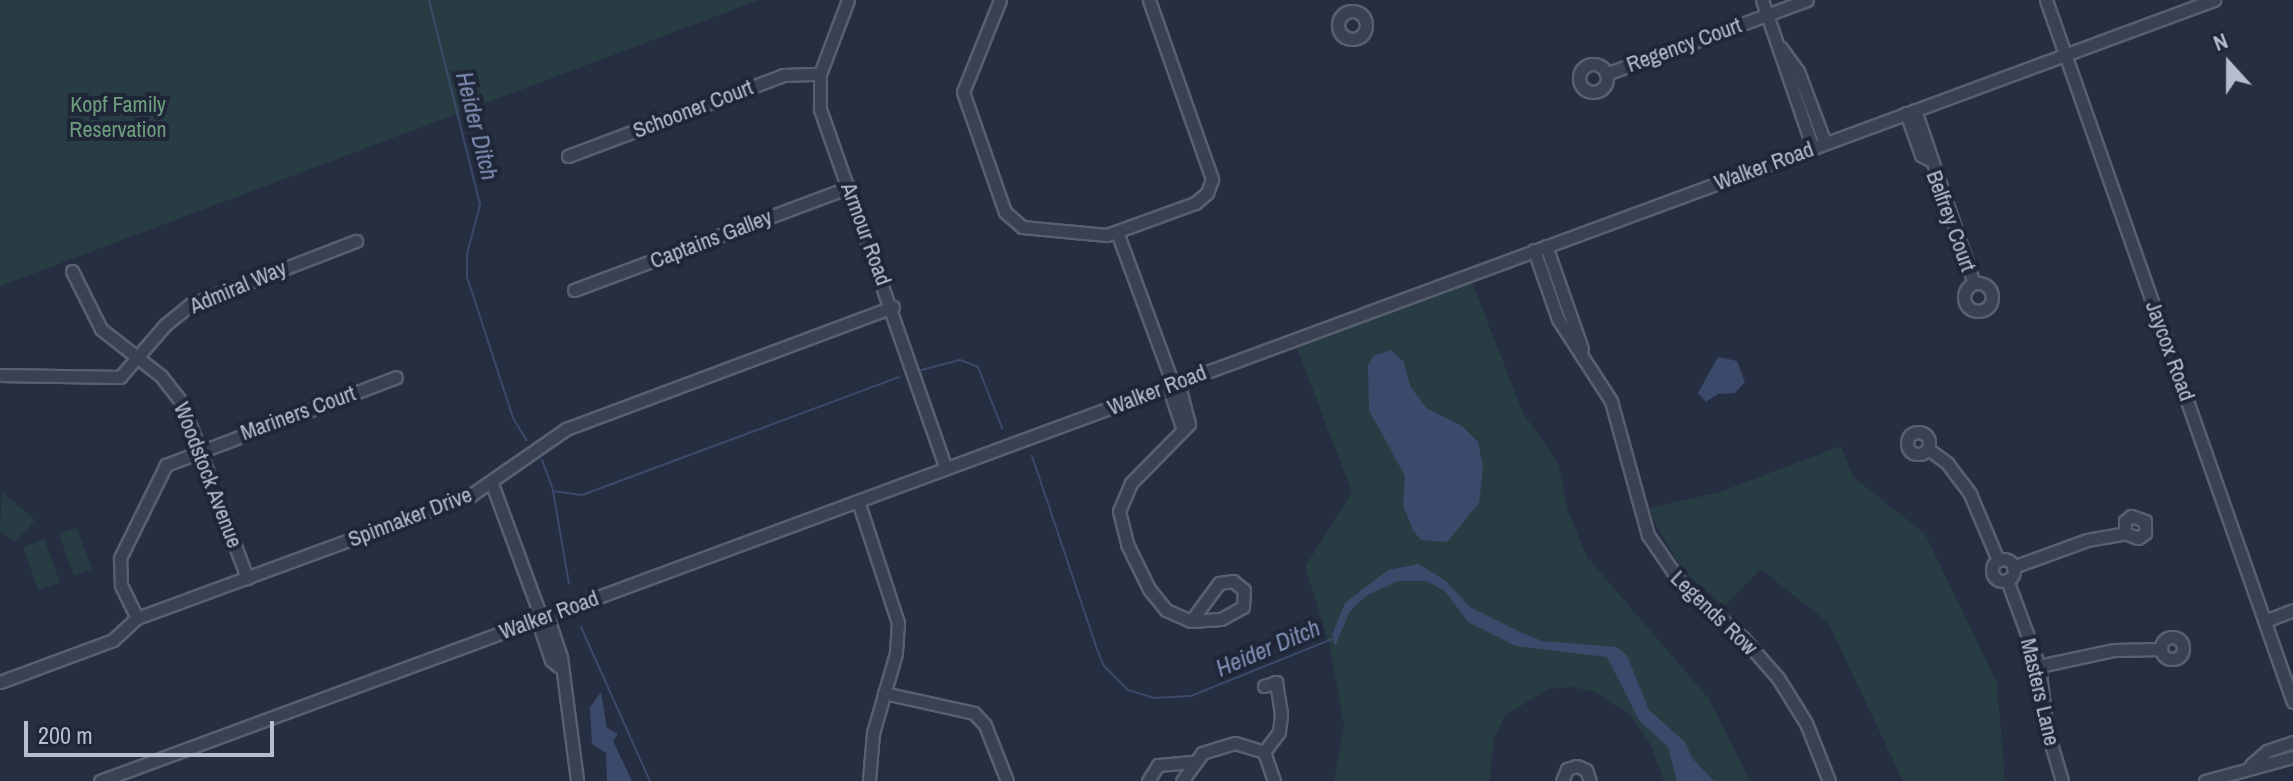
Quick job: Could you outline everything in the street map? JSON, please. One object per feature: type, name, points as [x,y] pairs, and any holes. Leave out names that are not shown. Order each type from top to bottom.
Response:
[{"type":"street","name":"Armour Road","points":[[848,0],[820,74],[820,109],[893,307],[946,468]]},
{"type":"street","points":[[1000,0],[963,92],[1005,212],[1015,224],[1030,229],[1117,232],[1195,203],[1212,179],[1149,0]]},
{"type":"street","points":[[1357,12],[1361,0]]},
{"type":"street","points":[[1762,0],[1781,48],[1798,71],[1819,145]]},
{"type":"street","name":"Regency Court","points":[[1606,74],[1807,0]]},
{"type":"street","name":"Jaycox Road","points":[[2046,0],[2293,702]]},
{"type":"street","name":"Walker Road","points":[[100,781],[2214,0]]},
{"type":"street","name":"Schooner Court","points":[[568,156],[783,75],[820,74]]},
{"type":"street","name":"Belfrey Court","points":[[1910,112],[1974,283]]},
{"type":"street","name":"Captains Galley","points":[[574,290],[849,187]]},
{"type":"street","points":[[1117,232],[1173,384],[1189,418],[1183,430],[1131,483],[1119,511],[1127,544],[1156,600],[1191,621],[1221,619],[1239,611],[1246,599],[1241,586],[1219,583],[1191,621]]},
{"type":"street","name":"Admiral Way","points":[[138,359],[165,325],[190,305],[356,241]]},
{"type":"street","name":"Legends Row","points":[[1546,246],[1582,349]]},
{"type":"street","name":"Legends Row","points":[[1534,250],[1558,319],[1582,349],[1611,401],[1637,503],[1664,564],[1778,678],[1806,723],[1829,781]]},
{"type":"street","name":"Woodstock Avenue","points":[[72,271],[95,322],[175,391],[247,578]]},
{"type":"street","name":"Spinnaker Drive","points":[[0,682],[113,640],[137,618],[492,484],[566,429],[893,307]]},
{"type":"street","points":[[0,375],[114,378],[138,359]]},
{"type":"street","name":"Mariners Court","points":[[137,618],[121,585],[120,558],[166,465],[396,377]]},
{"type":"street","points":[[1928,449],[1947,463],[1970,494],[1998,560],[2013,567]]},
{"type":"street","points":[[492,484],[542,617],[561,657],[558,666],[567,691],[577,781]]},
{"type":"street","points":[[858,501],[897,613],[897,643],[873,733],[869,781]]},
{"type":"street","points":[[2007,580],[2013,567],[2070,544],[2125,533]]},
{"type":"street","name":"Masters Lane","points":[[1998,560],[1994,576],[2007,580],[2039,666],[2047,730],[2066,780]]},
{"type":"street","points":[[2265,621],[2293,610]]},
{"type":"street","points":[[2039,666],[2114,650],[2161,649]]},
{"type":"street","points":[[1264,686],[1276,682],[1281,715],[1279,732],[1264,752]]},
{"type":"street","points":[[884,693],[974,713],[985,725],[1007,781]]},
{"type":"street","points":[[2251,765],[2267,751],[2293,742]]},
{"type":"street","points":[[1148,781],[1158,765],[1192,762],[1235,743],[1264,752]]},
{"type":"street","points":[[1264,752],[1274,781]]},
{"type":"street","points":[[2205,781],[2251,765],[2293,757]]},
{"type":"street","points":[[1182,781],[1192,762]]},
{"type":"street","points":[[1562,781],[1567,769],[1577,766],[1586,770],[1590,781]]},
{"type":"green space","name":"Kopf Family Reservation","points":[[0,0],[759,0],[0,286]]},
{"type":"green space","points":[[1471,280],[1523,413],[1558,463],[1568,511],[1587,557],[1709,699],[1750,781],[1664,781],[1650,743],[1630,715],[1596,692],[1572,687],[1548,689],[1506,715],[1495,735],[1489,781],[1334,781],[1344,726],[1330,646],[1305,567],[1352,492],[1296,345]]},
{"type":"green space","points":[[1841,446],[1853,477],[1925,534],[1997,683],[2005,781],[1903,781],[1828,622],[1760,569],[1724,607],[1683,570],[1654,522],[1650,508],[1720,492]]},
{"type":"green space","points":[[2,492],[35,520],[15,543],[0,530]]},
{"type":"green space","points":[[77,528],[92,569],[74,576],[59,534]]},
{"type":"green space","points":[[44,539],[60,582],[38,590],[23,547]]},
{"type":"water","points":[[1391,350],[1404,362],[1410,386],[1426,408],[1462,426],[1478,442],[1483,468],[1479,503],[1447,542],[1421,540],[1413,530],[1403,505],[1405,476],[1369,410],[1368,366],[1373,356]]},
{"type":"water","points":[[1718,357],[1737,361],[1745,382],[1735,393],[1718,394],[1706,402],[1698,393]]},
{"type":"water","points":[[1418,564],[1445,580],[1470,607],[1520,632],[1542,641],[1617,647],[1627,656],[1649,710],[1685,742],[1692,758],[1714,781],[1677,781],[1668,747],[1639,720],[1607,657],[1516,646],[1468,622],[1445,591],[1426,581],[1398,581],[1366,596],[1350,611],[1335,646],[1332,635],[1345,603],[1388,570]]},
{"type":"water","points":[[601,692],[607,728],[618,734],[613,741],[632,781],[607,781],[606,753],[592,744],[590,707]]},
{"type":"waterway","name":"Heider Ditch","points":[[429,0],[480,205],[467,254],[467,277],[513,418],[526,440]]},
{"type":"waterway","name":"Heider Ditch","points":[[921,370],[960,360],[978,367],[1002,428]]},
{"type":"waterway","name":"Heider Ditch","points":[[542,460],[553,491],[582,495],[899,377]]},
{"type":"waterway","name":"Heider Ditch","points":[[1032,456],[1097,649],[1104,666],[1128,690],[1154,698],[1191,696],[1332,639]]},
{"type":"waterway","points":[[553,491],[569,584]]},
{"type":"waterway","points":[[581,627],[650,781]]}]
